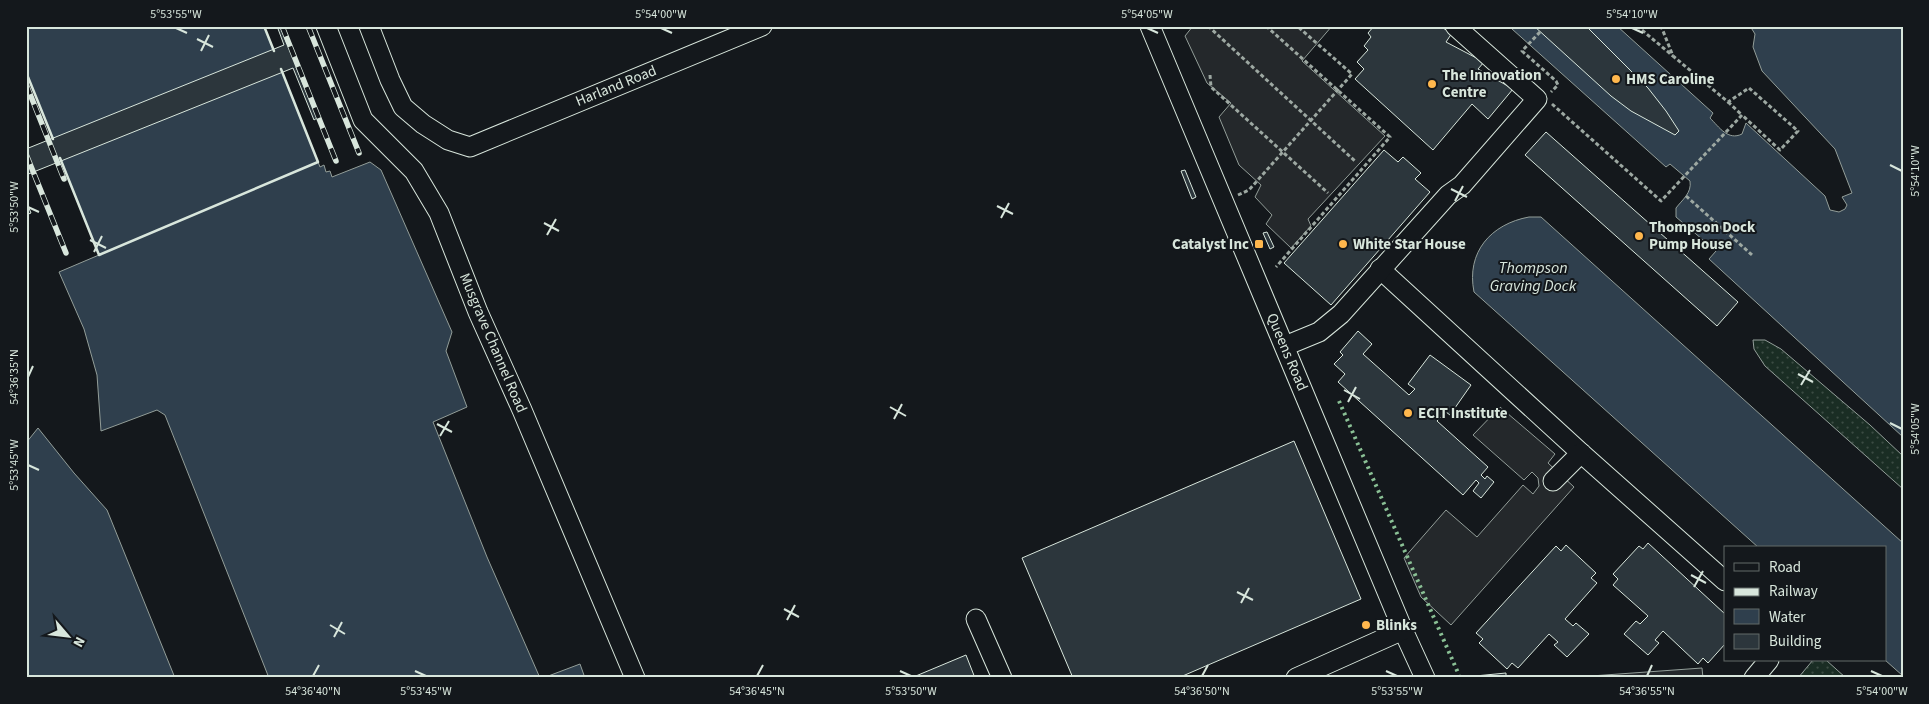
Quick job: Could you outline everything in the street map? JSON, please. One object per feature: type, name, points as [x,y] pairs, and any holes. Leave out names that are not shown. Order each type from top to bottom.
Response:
[{"type":"street","name":"Musgrave Channel Road","points":[[326,26],[363,120],[414,171],[439,213],[478,312],[522,410],[635,678]]},
{"type":"street","name":"Harland Road","points":[[369,26],[390,80],[403,107],[431,130],[448,140],[470,146],[762,26]]},
{"type":"street","name":"Queens Road","points":[[1150,26],[1403,630],[1425,678]]},
{"type":"street","points":[[1285,346],[1319,332],[1341,314],[1448,195],[1462,185],[1538,99],[1455,26]]},
{"type":"street","points":[[1380,269],[1581,453],[1724,580]]},
{"type":"street","points":[[1554,481],[1581,453]]},
{"type":"street","points":[[976,619],[1002,678]]},
{"type":"street","points":[[1296,678],[1318,673],[1403,630]]},
{"type":"street","points":[[1754,678],[1768,662]]},
{"type":"path","points":[[1208,26],[1356,162]]},
{"type":"path","points":[[1266,26],[1390,137],[1276,267]]},
{"type":"path","points":[[1223,200],[1249,190],[1352,74],[1297,26]]},
{"type":"path","points":[[1637,26],[1728,102],[1780,150],[1798,131],[1749,88],[1728,102]]},
{"type":"path","points":[[1661,26],[1673,56]]},
{"type":"path","points":[[1540,32],[1522,52],[1556,81]]},
{"type":"path","points":[[1210,75],[1211,87],[1328,193]]},
{"type":"path","points":[[1538,99],[1546,98],[1661,201],[1742,115]]},
{"type":"path","points":[[1686,196],[1752,256]]},
{"type":"green space","points":[[1753,340],[1765,340],[1781,349],[1870,425],[1903,456],[1903,489],[1765,366],[1754,349]]},
{"type":"green space","points":[[1811,662],[1828,662],[1846,678],[1823,678],[1820,675],[1817,678],[1798,678]]},
{"type":"shaded area","points":[[1193,26],[1332,26],[1302,61],[1385,136],[1308,219],[1311,226],[1291,248],[1266,224],[1272,215],[1255,197],[1261,185],[1239,165],[1219,117],[1231,103],[1207,83],[1185,36]]},
{"type":"shaded area","points":[[1500,407],[1555,454],[1548,463],[1574,487],[1451,625],[1421,597],[1404,558],[1446,510],[1477,537],[1523,485],[1533,494],[1539,486],[1538,478],[1532,472],[1524,480],[1473,435]]},
{"type":"shaded area","points":[[1702,668],[1703,678],[1591,678],[1591,676]]},
{"type":"water","points":[[26,26],[264,26],[320,167],[324,165],[326,172],[330,171],[332,177],[370,162],[381,170],[452,332],[446,351],[467,407],[433,422],[487,557],[540,678],[269,678],[165,415],[157,410],[101,431],[97,375],[84,329],[59,272],[99,255],[26,72]]},
{"type":"water","points":[[1514,26],[1617,26],[1713,113],[1710,118],[1720,129],[1732,136],[1737,136],[1742,134],[1746,123],[1825,196],[1830,210],[1839,212],[1845,209],[1847,205],[1842,197],[1852,193],[1835,149],[1762,71],[1753,47],[1755,34],[1750,26],[1903,26],[1903,437],[1709,259],[1716,251],[1676,217],[1676,208],[1688,193],[1690,181],[1670,164],[1666,167],[1512,29]]},
{"type":"water","name":"Thompson Graving Dock","points":[[1529,217],[1541,217],[1903,543],[1903,676],[1886,661],[1886,546],[1757,546],[1474,292],[1474,264],[1484,242],[1503,226]]},
{"type":"water","points":[[38,428],[107,510],[175,678],[26,678],[26,443]]},
{"type":"water","points":[[580,664],[585,678],[543,678]]},
{"type":"building","points":[[277,26],[280,26],[287,44],[289,43],[298,66],[296,67],[317,118],[314,120],[293,68],[26,175],[26,149],[284,45]]},
{"type":"building","name":"The Innovation Centre","points":[[1374,26],[1439,26],[1452,33],[1446,42],[1484,62],[1478,69],[1513,89],[1488,119],[1472,104],[1433,150],[1355,79],[1364,69],[1357,62],[1368,50],[1364,46],[1371,37],[1368,33]]},
{"type":"building","name":"HMS Caroline","points":[[1534,26],[1586,26],[1648,88],[1679,131],[1675,135],[1631,111],[1611,96]]},
{"type":"building","name":"Thompson Dock Pump House","points":[[1546,132],[1738,302],[1717,326],[1525,155]]},
{"type":"building","name":"White Star House","points":[[1384,150],[1398,162],[1403,157],[1421,173],[1415,179],[1430,192],[1331,305],[1284,263]]},
{"type":"building","points":[[1185,170],[1196,197],[1192,199],[1181,171]]},
{"type":"building","points":[[26,201],[31,213],[26,215]]},
{"type":"building","points":[[1267,232],[1274,247],[1270,249],[1263,233]]},
{"type":"building","name":"ECIT Institute","points":[[1358,331],[1372,344],[1363,354],[1409,395],[1415,389],[1408,384],[1430,355],[1471,385],[1450,415],[1446,412],[1437,421],[1488,467],[1481,475],[1485,479],[1487,476],[1494,482],[1481,498],[1473,491],[1479,483],[1476,480],[1463,495],[1338,382],[1345,374],[1334,364],[1343,355],[1340,352]]},
{"type":"building","points":[[1294,441],[1361,599],[1178,678],[1073,678],[1022,558]]},
{"type":"building","points":[[1648,543],[1724,613],[1724,645],[1708,663],[1703,658],[1698,664],[1663,631],[1655,640],[1659,643],[1648,655],[1624,634],[1636,621],[1640,624],[1648,616],[1613,585],[1618,579],[1613,574],[1639,546],[1643,549]]},
{"type":"building","points":[[1566,545],[1596,573],[1591,578],[1597,583],[1565,619],[1573,626],[1576,623],[1589,634],[1567,657],[1554,645],[1558,642],[1549,634],[1518,668],[1512,663],[1507,669],[1479,643],[1483,639],[1476,633],[1556,546],[1561,551]]},
{"type":"building","points":[[966,655],[975,678],[911,678]]},
{"type":"building","points":[[1506,673],[1506,678],[1465,678],[1465,677]]},
{"type":"railway","points":[[282,26],[336,161]]},
{"type":"railway","points":[[308,26],[359,153]]},
{"type":"railway","points":[[26,84],[64,179]]},
{"type":"railway","points":[[26,154],[66,253]]},
{"type":"hedge","points":[[1339,401],[1459,675]]},
{"type":"wall","points":[[264,26],[274,51]]},
{"type":"wall","points":[[60,158],[99,255],[318,162],[281,69]]},
{"type":"wall","points":[[26,72],[53,139]]},
{"type":"place","name":"HMS Caroline","points":[[1616,79]]},
{"type":"place","name":"The Innovation Centre","points":[[1432,84]]},
{"type":"place","name":"Thompson Dock Pump House","points":[[1639,236]]},
{"type":"place","name":"Catalyst Inc","points":[[1259,244]]},
{"type":"place","name":"White Star House","points":[[1343,244]]},
{"type":"place","name":"ECIT Institute","points":[[1408,413]]},
{"type":"place","name":"Blinks","points":[[1366,625]]}]
